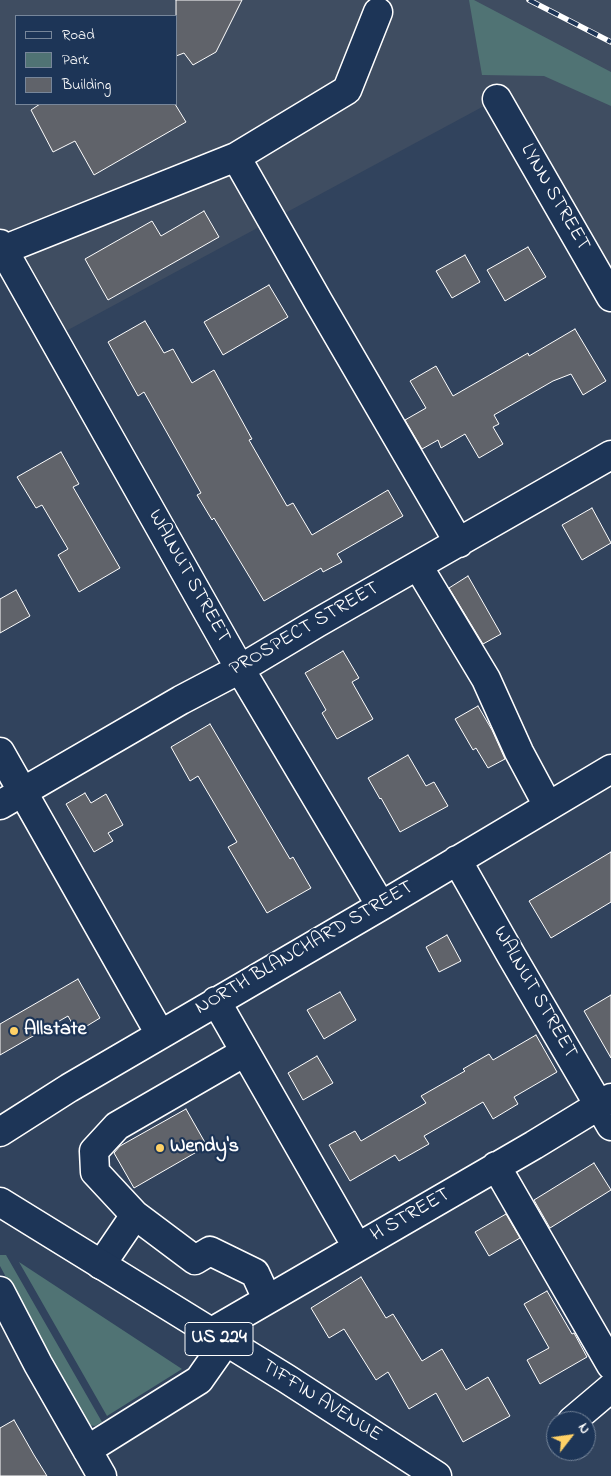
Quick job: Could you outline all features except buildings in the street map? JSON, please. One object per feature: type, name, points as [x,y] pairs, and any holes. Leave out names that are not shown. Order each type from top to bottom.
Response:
[{"type":"main road","points":[[2,247],[236,158],[347,90],[378,12]]},
{"type":"main road","name":"LYNN STREET","points":[[497,99],[611,297]]},
{"type":"main road","points":[[236,158],[459,543]]},
{"type":"main road","name":"WALNUT STREET","points":[[2,247],[240,669],[381,906]]},
{"type":"main road","name":"PROSPECT STREET","points":[[11,799],[611,455]]},
{"type":"main road","points":[[418,566],[486,679],[519,752],[548,806]]},
{"type":"main road","points":[[0,752],[11,799],[160,1034]]},
{"type":"main road","name":"NORTH BLANCHARD STREET","points":[[0,1132],[69,1088],[611,769]]},
{"type":"main road","name":"WALNUT STREET","points":[[458,860],[511,955],[607,1110]]},
{"type":"main road","points":[[216,1001],[357,1247]]},
{"type":"main road","points":[[245,1052],[117,1126],[94,1151],[95,1172],[135,1215],[195,1260],[210,1251],[255,1273],[267,1299]]},
{"type":"main road","name":"H STREET","points":[[218,1338],[267,1299],[496,1166],[607,1110]]},
{"type":"main road","points":[[496,1166],[611,1365]]},
{"type":"main road","name":"TIFFIN AVENUE","points":[[0,1202],[287,1379],[437,1476]]},
{"type":"main road","points":[[101,1265],[135,1215]]},
{"type":"main road","points":[[0,1291],[38,1364],[102,1476]]},
{"type":"main road","points":[[87,1450],[199,1380],[218,1338]]},
{"type":"main road","points":[[584,1411],[611,1388]]},
{"type":"shaded area","points":[[0,0],[611,0],[611,297],[497,99],[53,338],[0,244]]},
{"type":"green space","points":[[469,0],[474,0],[611,72],[611,106],[544,76],[482,75]]},
{"type":"green space","points":[[0,1255],[6,1255],[102,1422],[95,1426],[86,1425],[0,1266]]},
{"type":"green space","points":[[19,1262],[182,1369],[107,1416]]},
{"type":"railway","points":[[529,0],[611,42]]},
{"type":"place","name":"Allstate","points":[[14,1031]]},
{"type":"place","name":"Wendy's","points":[[160,1148]]}]
